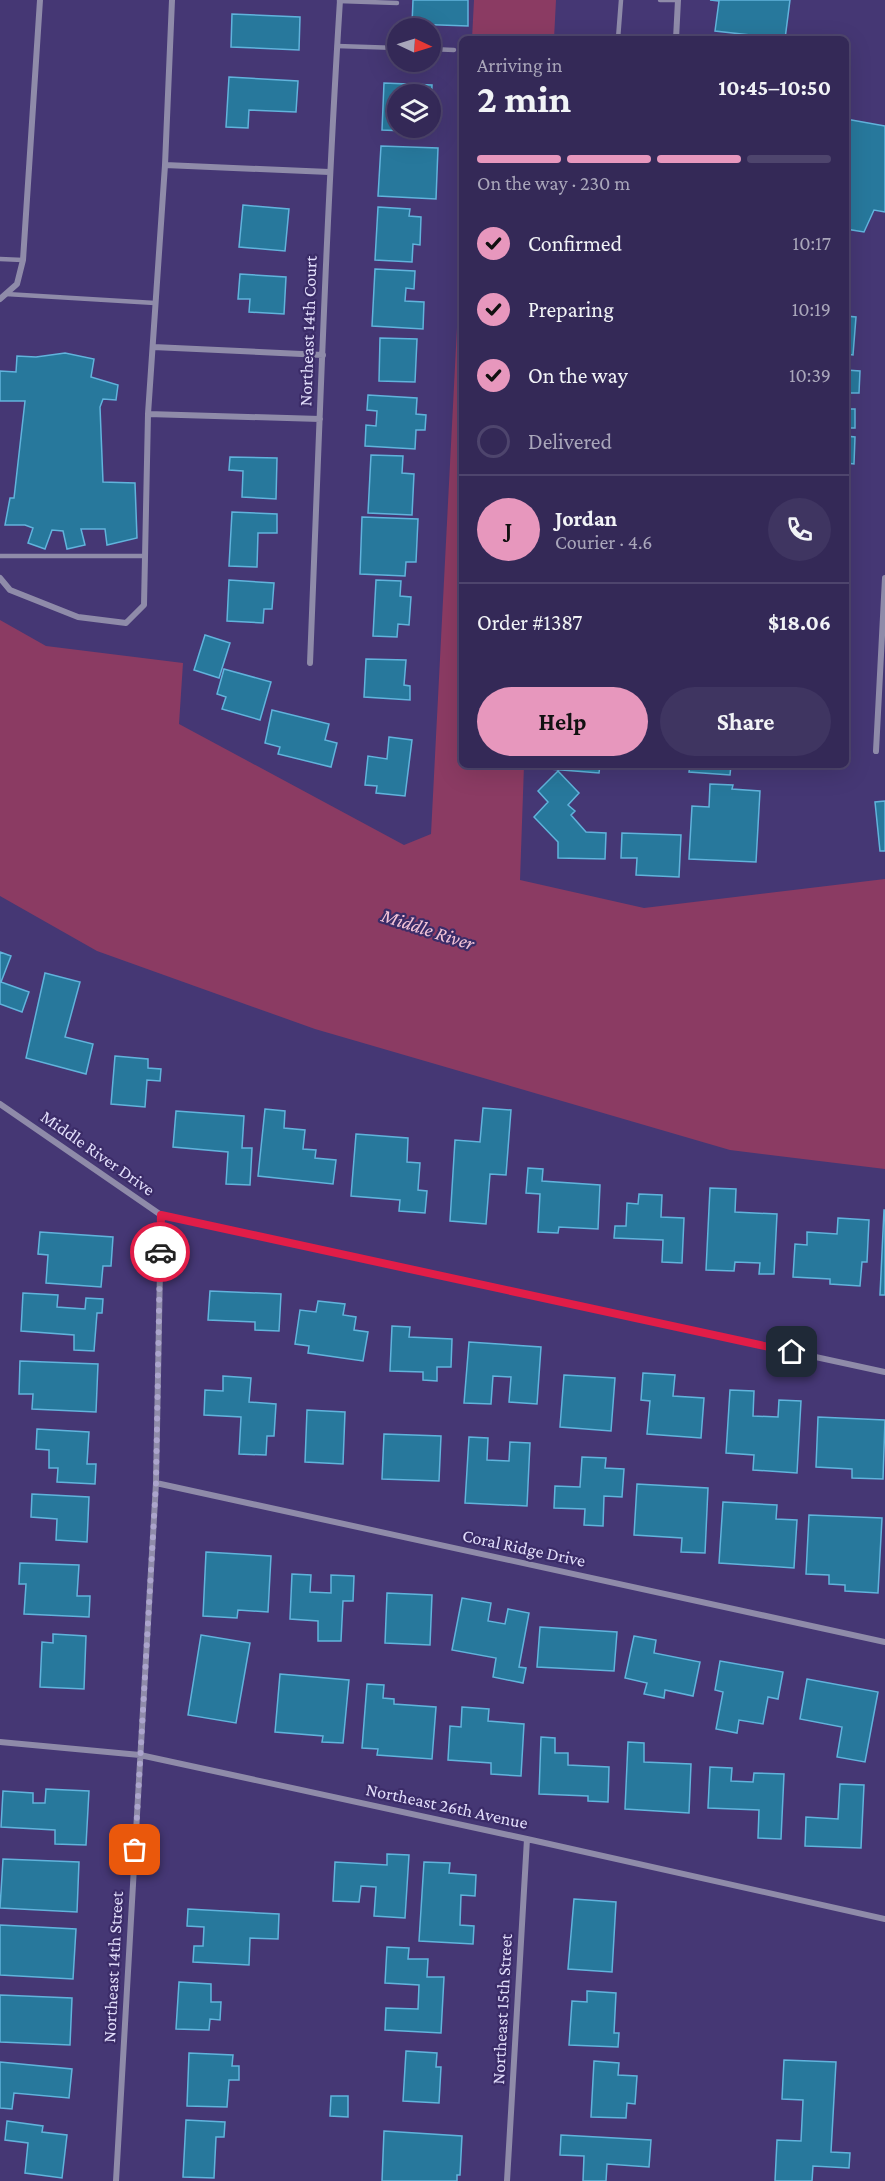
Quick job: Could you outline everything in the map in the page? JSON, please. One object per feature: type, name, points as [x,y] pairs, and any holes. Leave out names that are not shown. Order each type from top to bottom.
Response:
[{"type":"street","points":[[0,299],[17,284],[23,260],[40,0]]},
{"type":"street","points":[[0,578],[10,590],[78,617],[126,622],[144,605],[148,414],[165,165],[172,0]]},
{"type":"street","points":[[676,36],[678,0]]},
{"type":"street","name":"Northeast 14th Court","points":[[310,663],[329,172],[340,1]]},
{"type":"street","points":[[165,165],[329,172]]},
{"type":"street","points":[[153,347],[323,355]]},
{"type":"street","points":[[148,414],[320,419]]},
{"type":"street","points":[[876,751],[885,578]]},
{"type":"street","name":"Middle River Drive","points":[[0,1104],[161,1215],[885,1372]]},
{"type":"street","name":"Northeast 14th Street","points":[[116,2181],[156,1483],[161,1215]]},
{"type":"street","name":"Coral Ridge Drive","points":[[156,1483],[885,1642]]},
{"type":"street","name":"Northeast 26th Avenue","points":[[0,1743],[140,1755],[885,1919]]},
{"type":"street","name":"Northeast 15th Street","points":[[507,2181],[527,1839]]},
{"type":"lane","points":[[618,36],[621,0]]},
{"type":"lane","points":[[660,0],[678,0]]},
{"type":"lane","points":[[340,1],[397,3]]},
{"type":"lane","points":[[337,46],[387,48]]},
{"type":"lane","points":[[441,49],[454,50]]},
{"type":"lane","points":[[0,259],[23,260]]},
{"type":"lane","points":[[6,294],[155,303]]},
{"type":"lane","points":[[0,556],[145,556]]},
{"type":"water","points":[[474,0],[556,0],[554,36],[472,36]]},
{"type":"water","name":"Middle River","points":[[459,288],[459,768],[524,768],[520,880],[644,908],[885,879],[885,1169],[730,1150],[315,1029],[97,951],[0,896],[0,620],[46,646],[183,663],[179,724],[404,845],[431,834]]},
{"type":"building","points":[[413,0],[468,0],[468,26],[441,25],[441,18],[412,18]]},
{"type":"building","points":[[710,0],[790,0],[785,36],[759,36],[715,31],[719,1]]},
{"type":"building","points":[[232,14],[300,17],[299,50],[231,47]]},
{"type":"building","points":[[229,77],[298,81],[296,112],[249,110],[248,128],[226,127]]},
{"type":"building","points":[[384,83],[408,84],[387,84],[387,130],[382,130]]},
{"type":"building","points":[[849,120],[885,126],[885,212],[874,210],[864,232],[849,230]]},
{"type":"building","points":[[381,146],[438,148],[436,199],[378,196]]},
{"type":"building","points":[[243,205],[289,209],[285,251],[239,247]]},
{"type":"building","points":[[378,207],[410,209],[409,216],[421,217],[420,245],[413,244],[412,262],[375,260]]},
{"type":"building","points":[[375,269],[415,271],[414,289],[406,288],[405,301],[424,302],[423,329],[372,326]]},
{"type":"building","points":[[240,274],[286,277],[284,314],[249,312],[250,299],[238,299]]},
{"type":"building","points":[[849,316],[856,317],[853,355],[849,354]]},
{"type":"building","points":[[380,338],[417,339],[415,382],[379,381]]},
{"type":"building","points":[[65,353],[94,359],[91,377],[118,385],[116,400],[103,399],[100,407],[103,482],[135,483],[137,538],[107,545],[105,529],[81,529],[85,545],[67,549],[63,531],[52,530],[45,549],[28,543],[33,528],[25,525],[5,525],[10,498],[14,498],[25,401],[0,401],[0,371],[16,372],[17,356],[36,357]]},
{"type":"building","points":[[849,370],[860,371],[859,393],[849,393]]},
{"type":"building","points":[[368,395],[417,398],[416,414],[426,415],[425,430],[416,430],[415,449],[365,446],[366,425],[376,426],[377,411],[367,410]]},
{"type":"building","points":[[849,409],[855,409],[855,428],[849,428]]},
{"type":"building","points":[[849,436],[855,437],[854,464],[849,463]]},
{"type":"building","points":[[371,455],[403,456],[402,473],[414,474],[412,515],[368,513]]},
{"type":"building","points":[[230,457],[277,458],[276,499],[242,497],[243,471],[229,470]]},
{"type":"building","points":[[232,512],[277,514],[277,533],[258,533],[257,567],[229,566]]},
{"type":"building","points":[[362,517],[418,519],[416,562],[406,562],[405,576],[360,574]]},
{"type":"building","points":[[229,580],[274,583],[272,609],[264,609],[263,623],[227,621]]},
{"type":"building","points":[[376,580],[401,581],[400,596],[411,597],[409,625],[398,624],[397,637],[373,636]]},
{"type":"building","points":[[205,635],[230,643],[219,678],[194,670]]},
{"type":"building","points":[[366,659],[406,660],[404,685],[410,686],[410,700],[364,697]]},
{"type":"building","points":[[224,669],[271,682],[260,720],[222,709],[226,697],[217,694]]},
{"type":"building","points":[[272,710],[329,724],[325,740],[337,743],[331,767],[278,754],[280,747],[265,743]]},
{"type":"building","points":[[389,737],[412,740],[405,796],[376,793],[377,786],[365,785],[368,756],[387,759]]},
{"type":"building","points":[[550,768],[600,768],[599,773]]},
{"type":"building","points":[[690,768],[731,768],[730,775],[689,772]]},
{"type":"building","points":[[558,771],[579,793],[568,805],[575,811],[571,815],[586,832],[606,833],[605,859],[558,858],[558,842],[534,817],[548,802],[538,791]]},
{"type":"building","points":[[710,784],[733,785],[732,789],[760,791],[756,862],[689,859],[692,806],[709,807]]},
{"type":"building","points":[[885,801],[885,851],[880,851],[875,802]]},
{"type":"building","points":[[622,833],[681,835],[679,877],[636,875],[637,858],[621,858]]},
{"type":"building","points":[[0,952],[11,956],[1,982],[29,992],[22,1012],[0,1004]]},
{"type":"building","points":[[45,973],[80,982],[65,1037],[93,1044],[86,1074],[26,1058]]},
{"type":"building","points":[[115,1056],[148,1059],[148,1068],[161,1069],[160,1081],[147,1080],[145,1107],[111,1104]]},
{"type":"building","points":[[483,1108],[511,1110],[506,1175],[490,1174],[486,1224],[450,1221],[455,1140],[480,1142]]},
{"type":"building","points":[[265,1109],[285,1111],[284,1128],[305,1130],[303,1149],[316,1150],[315,1158],[336,1160],[333,1184],[258,1176]]},
{"type":"building","points":[[176,1111],[244,1116],[242,1148],[252,1148],[250,1185],[226,1184],[228,1152],[173,1147]]},
{"type":"building","points":[[356,1134],[408,1138],[407,1162],[420,1163],[418,1190],[427,1191],[425,1213],[399,1211],[400,1200],[351,1196]]},
{"type":"building","points":[[528,1168],[543,1169],[542,1181],[600,1185],[598,1229],[559,1227],[558,1233],[538,1232],[540,1194],[526,1193]]},
{"type":"building","points":[[710,1188],[736,1189],[735,1212],[777,1214],[774,1274],[759,1274],[760,1263],[735,1262],[734,1271],[706,1270]]},
{"type":"building","points":[[639,1194],[662,1195],[661,1217],[684,1218],[682,1263],[662,1262],[663,1240],[614,1238],[615,1226],[626,1226],[627,1203],[638,1204]]},
{"type":"building","points":[[884,1210],[885,1295],[880,1295]]},
{"type":"building","points":[[838,1218],[869,1220],[867,1262],[862,1262],[860,1286],[830,1284],[830,1279],[793,1277],[795,1244],[807,1245],[807,1232],[837,1234]]},
{"type":"building","points":[[40,1232],[113,1237],[111,1266],[103,1266],[101,1287],[46,1283],[48,1255],[38,1254]]},
{"type":"building","points":[[210,1291],[281,1294],[279,1331],[255,1330],[255,1322],[208,1320]]},
{"type":"building","points":[[23,1293],[58,1295],[57,1307],[85,1309],[86,1298],[103,1299],[102,1313],[97,1313],[94,1351],[74,1350],[74,1335],[21,1331]]},
{"type":"building","points":[[318,1301],[345,1304],[343,1315],[356,1317],[354,1330],[368,1332],[363,1361],[308,1353],[309,1346],[295,1344],[300,1310],[316,1312]]},
{"type":"building","points":[[392,1326],[410,1327],[409,1337],[452,1339],[451,1367],[437,1367],[437,1381],[423,1380],[423,1372],[390,1371]]},
{"type":"building","points":[[469,1342],[541,1347],[537,1404],[509,1402],[511,1377],[493,1376],[491,1404],[464,1403]]},
{"type":"building","points":[[20,1361],[98,1364],[96,1412],[32,1409],[33,1394],[19,1394]]},
{"type":"building","points":[[643,1373],[675,1375],[673,1396],[704,1398],[701,1438],[647,1434],[650,1401],[641,1400]]},
{"type":"building","points":[[564,1375],[615,1378],[611,1431],[560,1427]]},
{"type":"building","points":[[223,1376],[251,1378],[249,1402],[276,1404],[274,1436],[267,1436],[266,1455],[239,1454],[241,1417],[204,1415],[205,1390],[223,1391]]},
{"type":"building","points":[[730,1390],[754,1391],[753,1416],[778,1417],[779,1400],[801,1401],[797,1473],[753,1470],[754,1455],[726,1453]]},
{"type":"building","points":[[307,1410],[345,1412],[343,1464],[305,1462]]},
{"type":"building","points":[[818,1417],[885,1420],[883,1479],[852,1478],[852,1469],[816,1467]]},
{"type":"building","points":[[37,1429],[89,1432],[87,1464],[96,1464],[95,1484],[57,1482],[58,1468],[49,1468],[49,1450],[36,1449]]},
{"type":"building","points":[[384,1434],[441,1436],[439,1481],[382,1479]]},
{"type":"building","points":[[469,1437],[488,1438],[487,1460],[509,1461],[510,1442],[530,1443],[527,1506],[465,1503]]},
{"type":"building","points":[[582,1457],[606,1458],[605,1468],[624,1469],[622,1497],[604,1496],[603,1526],[584,1525],[585,1509],[554,1508],[555,1486],[580,1487]]},
{"type":"building","points":[[637,1484],[708,1488],[705,1553],[681,1552],[682,1538],[634,1535]]},
{"type":"building","points":[[32,1494],[89,1497],[87,1542],[56,1540],[57,1519],[31,1517]]},
{"type":"building","points":[[723,1502],[777,1505],[776,1519],[797,1520],[794,1568],[719,1563]]},
{"type":"building","points":[[809,1515],[882,1518],[878,1593],[845,1591],[845,1585],[829,1584],[829,1575],[806,1574]]},
{"type":"building","points":[[206,1552],[271,1556],[268,1612],[238,1610],[237,1618],[203,1616]]},
{"type":"building","points":[[20,1563],[79,1565],[77,1596],[90,1596],[89,1617],[24,1614],[26,1584],[19,1584]]},
{"type":"building","points":[[292,1574],[311,1575],[310,1592],[331,1593],[331,1575],[354,1576],[353,1601],[343,1601],[341,1641],[318,1641],[318,1621],[290,1619]]},
{"type":"building","points":[[387,1593],[432,1595],[430,1645],[385,1643]]},
{"type":"building","points":[[462,1598],[491,1603],[488,1621],[505,1624],[508,1609],[529,1613],[519,1667],[526,1668],[523,1683],[493,1677],[496,1658],[452,1650]]},
{"type":"building","points":[[540,1627],[617,1632],[614,1671],[537,1667]]},
{"type":"building","points":[[53,1634],[86,1636],[84,1689],[40,1687],[42,1642],[53,1643]]},
{"type":"building","points":[[201,1635],[250,1643],[236,1723],[188,1715]]},
{"type":"building","points":[[634,1636],[656,1640],[654,1653],[700,1662],[693,1696],[665,1690],[664,1698],[644,1694],[647,1683],[625,1678]]},
{"type":"building","points":[[720,1661],[783,1672],[778,1699],[768,1697],[763,1724],[739,1720],[737,1733],[716,1729],[723,1692],[715,1690]]},
{"type":"building","points":[[280,1674],[349,1680],[343,1743],[322,1742],[323,1736],[275,1732]]},
{"type":"building","points":[[807,1679],[878,1692],[865,1762],[837,1757],[842,1727],[800,1719]]},
{"type":"building","points":[[367,1684],[384,1685],[383,1698],[394,1699],[394,1704],[436,1707],[432,1759],[377,1755],[378,1749],[362,1748]]},
{"type":"building","points":[[462,1707],[489,1709],[488,1721],[524,1724],[521,1776],[491,1774],[491,1763],[448,1760],[450,1726],[461,1727]]},
{"type":"building","points":[[541,1737],[555,1738],[555,1753],[568,1753],[568,1765],[609,1767],[608,1802],[588,1801],[588,1796],[539,1794]]},
{"type":"building","points":[[628,1742],[644,1743],[644,1762],[691,1764],[689,1813],[625,1809]]},
{"type":"building","points":[[710,1767],[732,1768],[731,1781],[753,1782],[754,1773],[784,1774],[781,1839],[758,1838],[759,1810],[708,1808]]},
{"type":"building","points":[[840,1784],[864,1785],[861,1848],[805,1846],[806,1817],[838,1819]]},
{"type":"building","points":[[46,1789],[89,1791],[86,1845],[55,1844],[55,1830],[1,1827],[3,1791],[33,1793],[33,1803],[45,1803]]},
{"type":"building","points":[[387,1854],[409,1855],[405,1918],[374,1916],[376,1887],[361,1886],[359,1902],[333,1901],[335,1862],[387,1865]]},
{"type":"building","points":[[3,1859],[79,1862],[77,1912],[0,1908]]},
{"type":"building","points":[[424,1862],[450,1863],[449,1873],[476,1875],[475,1896],[461,1895],[460,1925],[474,1926],[473,1944],[419,1941]]},
{"type":"building","points":[[574,1899],[616,1902],[612,1972],[568,1969]]},
{"type":"building","points":[[188,1909],[279,1914],[278,1939],[250,1938],[249,1965],[193,1962],[194,1946],[203,1946],[204,1927],[187,1926]]},
{"type":"building","points":[[0,1925],[76,1929],[73,1979],[0,1975]]},
{"type":"building","points":[[387,1947],[409,1948],[408,1959],[428,1959],[427,1977],[444,1977],[441,2033],[385,2030],[386,2008],[418,2009],[419,1985],[385,1983]]},
{"type":"building","points":[[179,1982],[211,1984],[211,2002],[221,2002],[220,2020],[210,2019],[209,2030],[176,2029]]},
{"type":"building","points":[[587,1991],[616,1993],[614,2033],[619,2033],[618,2047],[569,2045],[572,2001],[587,2002]]},
{"type":"building","points":[[0,1995],[72,1998],[70,2045],[0,2042]]},
{"type":"building","points":[[406,2051],[437,2053],[436,2067],[441,2067],[439,2103],[403,2101]]},
{"type":"building","points":[[189,2053],[233,2055],[232,2066],[239,2066],[239,2080],[229,2080],[227,2107],[187,2106]]},
{"type":"building","points":[[784,2060],[836,2062],[831,2152],[850,2153],[849,2168],[813,2166],[812,2181],[775,2181],[777,2140],[801,2141],[803,2100],[782,2099]]},
{"type":"building","points":[[594,2061],[619,2063],[618,2075],[637,2076],[635,2104],[627,2103],[626,2118],[591,2117]]},
{"type":"building","points":[[0,2062],[72,2069],[69,2098],[14,2093],[12,2109],[0,2108]]},
{"type":"building","points":[[331,2096],[348,2096],[348,2117],[330,2116]]},
{"type":"building","points":[[186,2120],[225,2122],[224,2137],[216,2137],[214,2178],[183,2177]]},
{"type":"building","points":[[7,2121],[43,2126],[42,2132],[67,2135],[62,2178],[25,2173],[28,2143],[5,2140]]},
{"type":"building","points":[[384,2131],[462,2136],[460,2175],[457,2175],[457,2181],[382,2181]]},
{"type":"building","points":[[561,2135],[651,2140],[649,2167],[607,2164],[606,2181],[583,2181],[584,2156],[560,2155]]},
{"type":"way so far","points":[[135,1850],[156,1483],[160,1252]]},
{"type":"route","points":[[160,1252],[161,1215],[792,1352]]}]
